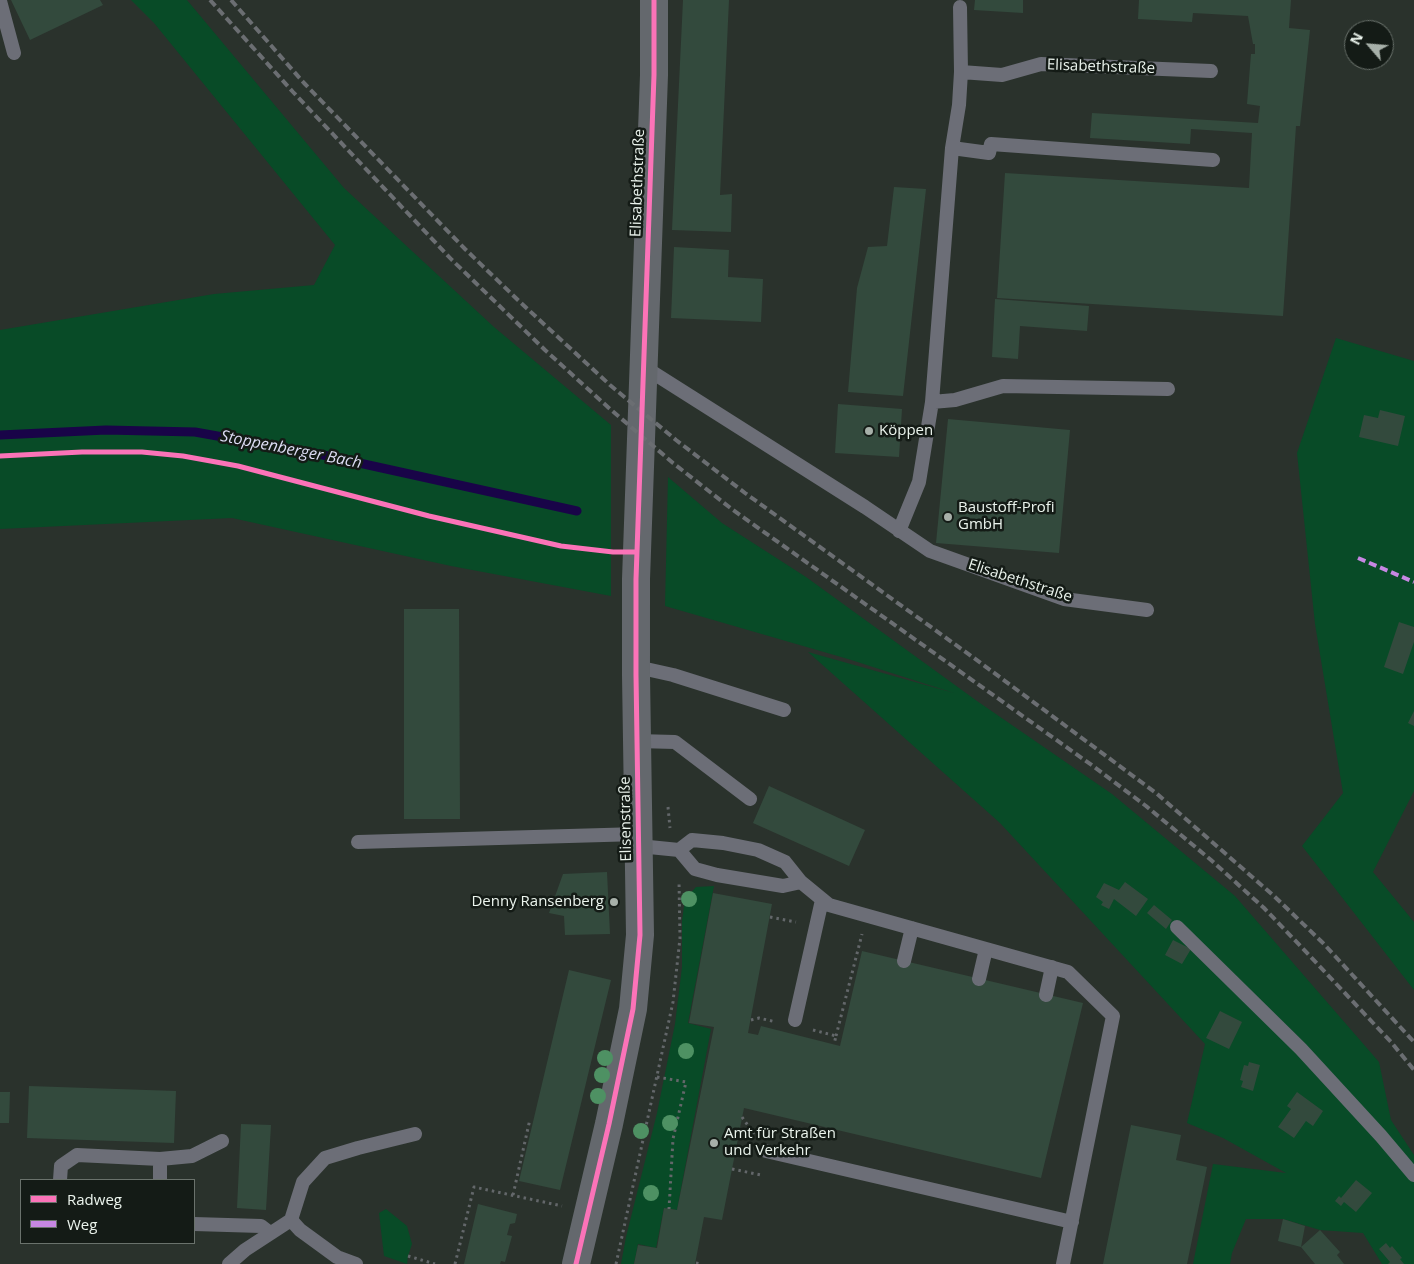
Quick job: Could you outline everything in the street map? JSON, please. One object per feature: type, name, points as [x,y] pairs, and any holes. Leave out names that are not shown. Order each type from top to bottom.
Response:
[{"type":"street","name":"Elisabethstraße","points":[[644,367],[654,85],[654,0]]},
{"type":"street","name":"Elisenstraße","points":[[576,1261],[609,1124],[633,1009],[640,935],[636,579],[644,367]]},
{"type":"lane","points":[[0,1],[14,53]]},
{"type":"lane","points":[[899,531],[920,482],[932,402],[952,148],[959,105],[961,72],[960,7]]},
{"type":"lane","name":"Elisabethstraße","points":[[961,72],[1002,75],[1041,64],[1211,71]]},
{"type":"lane","points":[[952,148],[989,152],[991,144],[1213,160]]},
{"type":"lane","name":"Elisabethstraße","points":[[644,367],[865,507],[930,551],[1064,599],[1147,610]]},
{"type":"lane","points":[[932,402],[955,400],[1003,386],[1168,388]]},
{"type":"lane","points":[[637,667],[673,675],[784,710]]},
{"type":"lane","points":[[637,741],[675,742],[750,799]]},
{"type":"lane","points":[[358,842],[639,840],[680,850],[695,869],[783,886],[801,882]]},
{"type":"lane","points":[[680,850],[692,840],[723,843],[758,850],[784,862],[801,882],[829,905],[1068,972],[1113,1016],[1063,1264]]},
{"type":"lane","points":[[795,1020],[822,900]]},
{"type":"lane","points":[[1177,927],[1301,1049],[1414,1175]]},
{"type":"lane","points":[[904,961],[912,928]]},
{"type":"lane","points":[[979,979],[986,949]]},
{"type":"lane","points":[[1046,995],[1052,967]]},
{"type":"lane","points":[[229,1264],[245,1250],[291,1220],[304,1182],[325,1158],[415,1134]]},
{"type":"lane","points":[[60,1179],[61,1166],[77,1155],[160,1159],[192,1156],[222,1141]]},
{"type":"lane","points":[[766,1151],[1072,1222]]},
{"type":"lane","points":[[160,1159],[160,1179]]},
{"type":"lane","points":[[291,1220],[300,1230],[337,1257],[356,1264]]},
{"type":"lane","points":[[195,1224],[261,1226],[270,1233]]},
{"type":"lane","points":[[576,1261],[598,1231]]},
{"type":"path","points":[[836,1036],[867,916]]},
{"type":"path","points":[[770,917],[815,926]]},
{"type":"path","points":[[657,1077],[686,1082],[673,1139],[669,1209]]},
{"type":"path","points":[[513,1195],[530,1119]]},
{"type":"path","points":[[732,1169],[761,1175]]},
{"type":"path","points":[[455,1264],[459,1255],[474,1187],[562,1206]]},
{"type":"path","points":[[408,1256],[435,1264]]},
{"type":"path","points":[[696,1263],[702,1264]]},
{"type":"green space","points":[[131,0],[187,0],[344,188],[494,327],[611,425],[611,596],[451,566],[232,518],[0,529],[0,330],[214,294],[314,285],[335,245],[154,23]]},
{"type":"green space","points":[[1336,338],[1414,361],[1414,791],[1373,872],[1414,922],[1414,990],[1302,846],[1343,793],[1315,624],[1297,453]]},
{"type":"green space","points":[[668,477],[722,523],[806,577],[977,701],[1112,794],[1235,896],[1379,1062],[1391,1120],[1414,1155],[1414,1264],[1382,1264],[1363,1233],[1320,1230],[1283,1219],[1246,1219],[1232,1253],[1230,1264],[1193,1264],[1213,1164],[1286,1173],[1223,1138],[1187,1123],[1205,1044],[1000,823],[808,652],[954,693],[848,659],[665,606]]},
{"type":"green space","points":[[714,886],[688,1023],[711,1029],[677,1210],[664,1208],[656,1248],[638,1244],[634,1264],[621,1264],[657,1113],[675,1024],[682,967],[682,921],[685,899],[696,887]]},
{"type":"green space","points":[[386,1209],[407,1226],[412,1244],[407,1264],[384,1256],[379,1213]]},
{"type":"building","points":[[11,0],[100,0],[103,5],[30,40]]},
{"type":"building","points":[[683,0],[729,0],[720,195],[732,194],[731,232],[672,230]]},
{"type":"building","points":[[975,0],[1023,0],[1023,13],[974,10]]},
{"type":"building","points":[[1139,0],[1291,0],[1289,28],[1310,30],[1300,126],[1296,126],[1283,316],[997,298],[1005,173],[1249,188],[1252,133],[1191,129],[1190,144],[1090,138],[1092,113],[1258,123],[1260,106],[1247,104],[1251,54],[1255,54],[1255,44],[1253,44],[1248,16],[1193,13],[1192,22],[1138,19]]},
{"type":"building","points":[[894,187],[926,189],[903,396],[848,392],[857,288],[868,247],[887,246]]},
{"type":"building","points":[[674,247],[729,250],[728,277],[763,279],[761,322],[671,318]]},
{"type":"building","points":[[995,299],[1089,306],[1087,331],[1020,326],[1018,359],[992,357]]},
{"type":"building","name":"Köppen","points":[[838,404],[902,409],[899,457],[835,453]]},
{"type":"building","points":[[1380,410],[1405,416],[1398,446],[1359,437],[1364,415],[1378,418]]},
{"type":"building","points":[[948,419],[1070,430],[1059,553],[936,543]]},
{"type":"building","points":[[404,609],[459,609],[460,819],[404,819]]},
{"type":"building","points":[[1399,622],[1414,627],[1414,642],[1403,674],[1384,667]]},
{"type":"building","points":[[1414,711],[1414,726],[1408,723]]},
{"type":"building","points":[[769,786],[865,830],[849,866],[753,823]]},
{"type":"building","points":[[607,872],[610,934],[565,935],[564,916],[549,913],[563,874]]},
{"type":"building","points":[[1125,882],[1148,899],[1136,916],[1114,899],[1109,909],[1101,905],[1103,902],[1096,897],[1104,883],[1119,890]]},
{"type":"building","points":[[713,893],[772,904],[748,1033],[758,1035],[761,1026],[840,1046],[862,951],[1083,1003],[1041,1178],[744,1108],[722,1220],[704,1217],[695,1264],[634,1264],[638,1245],[657,1248],[664,1208],[677,1210],[714,1027],[689,1023]]},
{"type":"building","points":[[1154,905],[1172,920],[1166,929],[1147,913]]},
{"type":"building","points":[[1173,940],[1191,949],[1182,964],[1165,955]]},
{"type":"building","points":[[569,970],[611,980],[560,1190],[519,1181]]},
{"type":"building","points":[[1220,1011],[1242,1022],[1229,1049],[1206,1038]]},
{"type":"building","points":[[1249,1062],[1260,1065],[1253,1091],[1241,1087],[1243,1081],[1240,1080],[1244,1065],[1248,1066]]},
{"type":"building","points":[[29,1086],[176,1091],[174,1143],[27,1138]]},
{"type":"building","points":[[0,1092],[10,1092],[9,1123],[0,1123]]},
{"type":"building","points":[[1297,1092],[1323,1111],[1313,1126],[1306,1121],[1294,1138],[1278,1127],[1291,1109],[1287,1106]]},
{"type":"building","points":[[241,1124],[271,1125],[266,1210],[237,1208]]},
{"type":"building","points":[[1131,1125],[1181,1135],[1176,1160],[1207,1167],[1187,1264],[1103,1264]]},
{"type":"building","points":[[1356,1180],[1372,1193],[1356,1212],[1344,1202],[1341,1206],[1335,1201],[1339,1196],[1341,1198]]},
{"type":"building","points":[[478,1204],[517,1214],[515,1223],[510,1224],[507,1235],[512,1236],[505,1262],[501,1261],[500,1264],[464,1264]]},
{"type":"building","points":[[1283,1219],[1305,1226],[1301,1247],[1278,1241]]},
{"type":"building","points":[[1320,1230],[1340,1252],[1337,1255],[1344,1264],[1315,1264],[1301,1247]]},
{"type":"building","points":[[1386,1243],[1390,1248],[1392,1246],[1402,1258],[1400,1259],[1404,1264],[1388,1264],[1390,1262],[1379,1249]]},
{"type":"waterway","name":"Stoppenberger Bach","points":[[0,435],[106,430],[195,432],[323,455],[577,511]]},
{"type":"railway","points":[[210,0],[293,92],[452,260],[545,350],[610,409],[673,463],[733,510],[1093,766],[1146,806],[1211,860],[1264,908],[1391,1042],[1414,1070]]},
{"type":"railway","points":[[231,0],[304,83],[465,249],[610,385],[676,440],[745,493],[974,658],[1156,793],[1274,896],[1323,943],[1414,1042]]},
{"type":"marked path","points":[[1358,558],[1414,582]]},
{"type":"cycle path","points":[[576,1264],[609,1124],[633,1009],[640,935],[636,579],[654,75],[654,0]]},
{"type":"cycle path","points":[[0,456],[82,452],[142,452],[183,456],[238,466],[429,516],[561,546],[613,552],[637,552]]},
{"type":"place","name":"Köppen","points":[[869,431]]},
{"type":"place","name":"Baustoff-Profi GmbH","points":[[948,517]]},
{"type":"place","name":"Denny Ransenberg","points":[[614,902]]},
{"type":"place","name":"Amt für Straßen und Verkehr","points":[[714,1143]]}]
